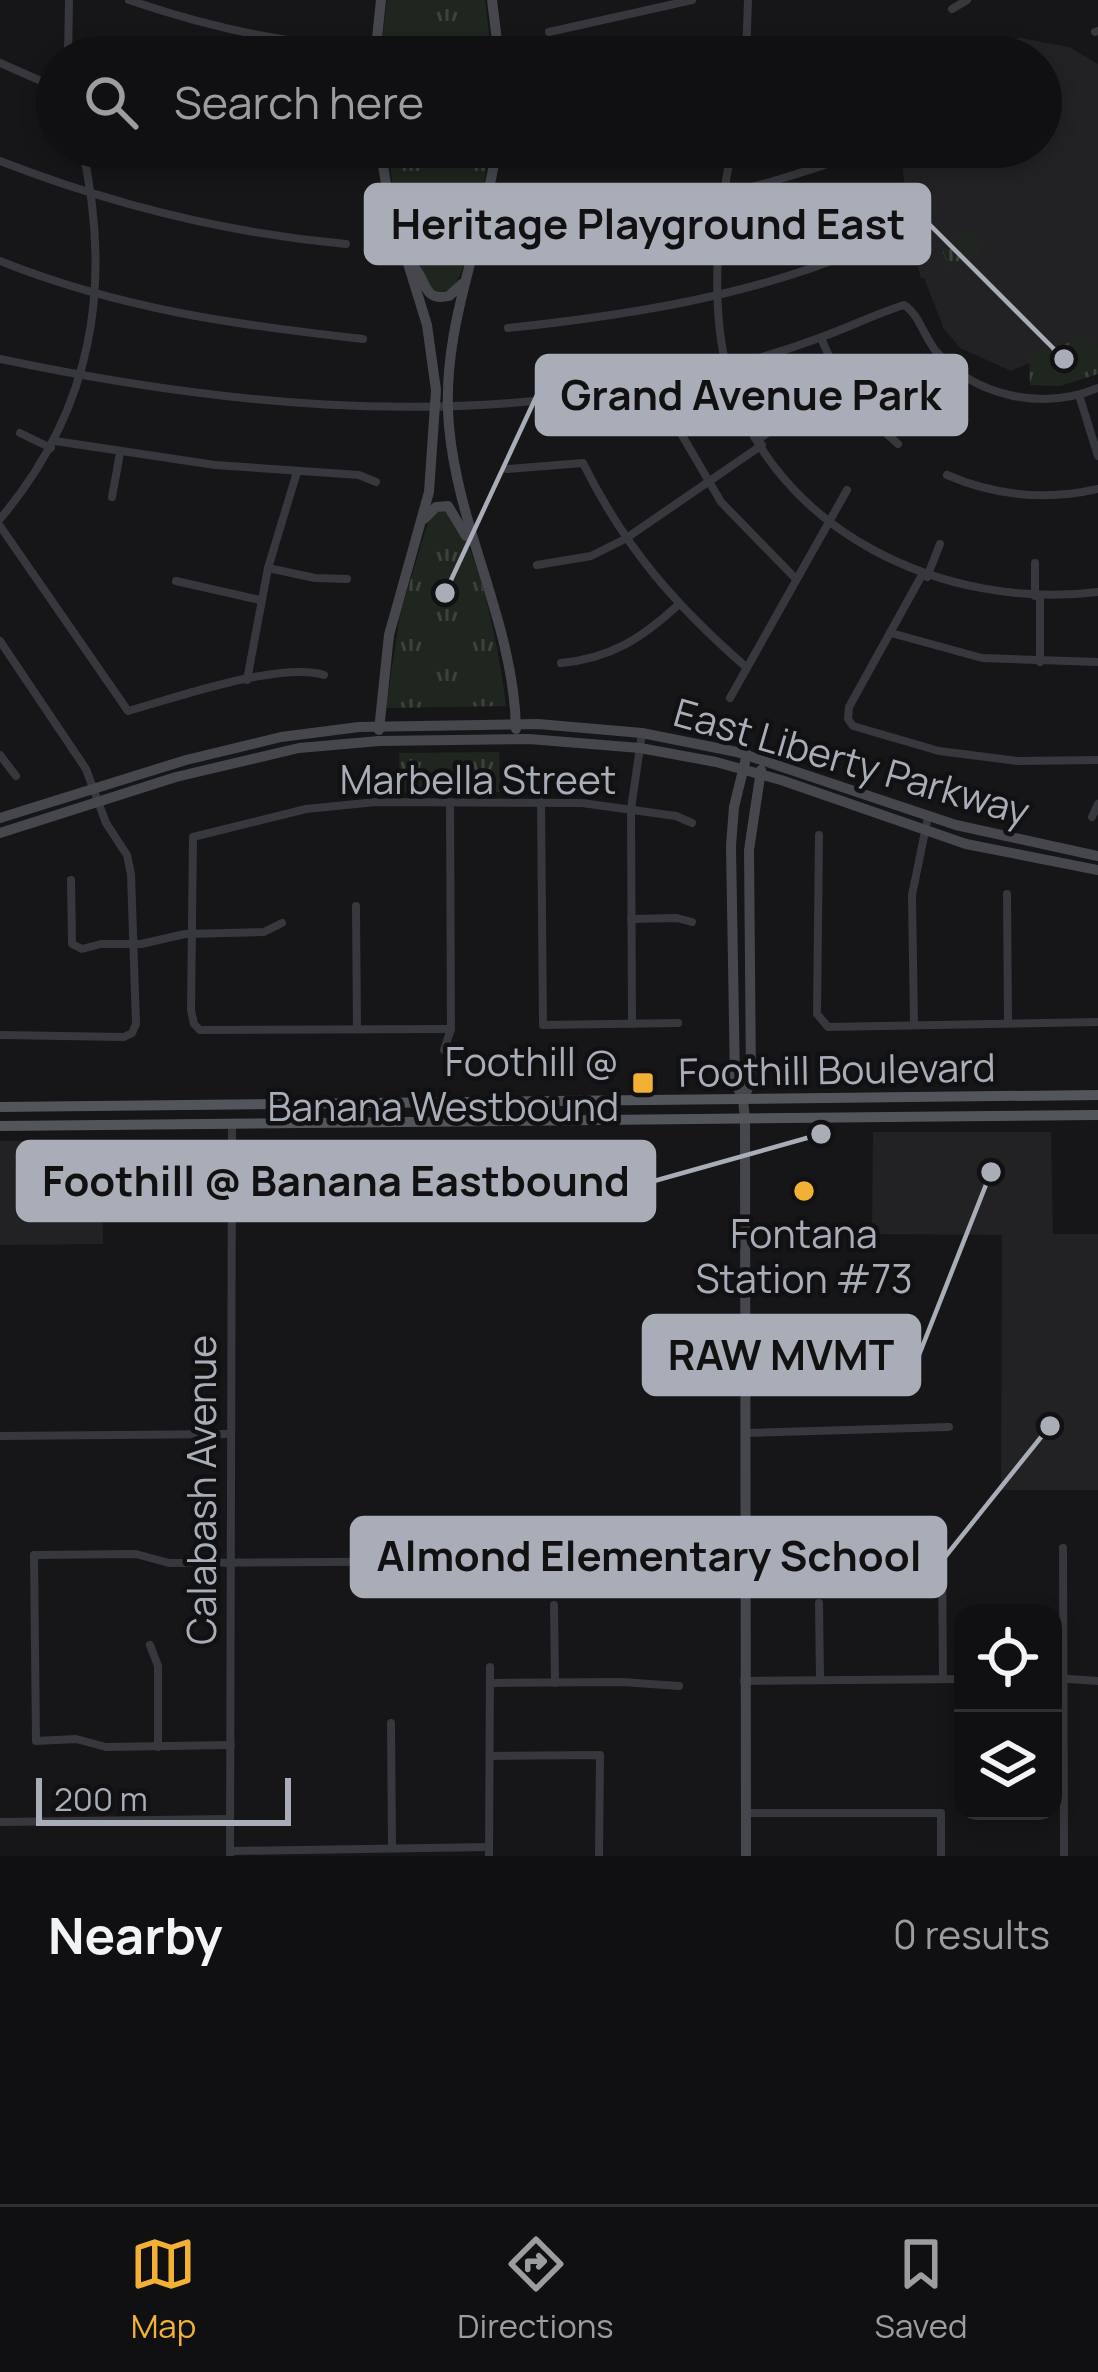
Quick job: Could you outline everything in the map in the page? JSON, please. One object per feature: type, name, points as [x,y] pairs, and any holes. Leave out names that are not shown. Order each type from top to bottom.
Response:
[{"type":"main road","name":"Foothill Boulevard","points":[[0,1107],[1098,1095]]},
{"type":"main road","name":"Foothill Boulevard","points":[[0,1126],[1098,1115]]},
{"type":"street","points":[[68,36],[69,0]]},
{"type":"street","points":[[129,0],[259,36]]},
{"type":"street","points":[[377,36],[381,0]]},
{"type":"street","points":[[492,0],[496,36]]},
{"type":"street","points":[[549,32],[692,0]]},
{"type":"street","points":[[747,36],[748,0]]},
{"type":"street","points":[[952,9],[967,0]]},
{"type":"street","points":[[0,63],[36,79]]},
{"type":"street","points":[[0,161],[91,196],[216,228],[346,244]]},
{"type":"street","points":[[86,168],[96,295],[81,376],[53,444],[0,522],[128,711],[247,680],[306,671],[324,675]]},
{"type":"street","points":[[383,168],[430,340],[457,485],[499,620],[517,739]]},
{"type":"street","points":[[379,741],[389,635],[422,522],[453,331],[494,168]]},
{"type":"street","points":[[729,168],[719,293],[726,366],[760,442],[805,497],[874,550],[925,576],[985,591],[1038,596],[1098,592]]},
{"type":"street","points":[[536,233],[724,198],[813,168]]},
{"type":"street","points":[[508,328],[648,310],[845,257],[879,241]]},
{"type":"street","points":[[407,260],[433,297],[449,296],[463,283]]},
{"type":"street","points":[[0,261],[96,295],[218,323],[364,339]]},
{"type":"street","points":[[0,359],[182,393],[316,405],[442,405],[650,385],[821,338],[904,304],[913,310],[944,360],[970,379],[1025,398],[1079,395],[1098,388]]},
{"type":"street","points":[[821,338],[833,368],[855,400],[898,444]]},
{"type":"street","points":[[1079,395],[1098,456]]},
{"type":"street","points":[[537,566],[591,556],[625,538],[707,483],[785,419]]},
{"type":"street","points":[[676,425],[707,483],[762,548],[795,578]]},
{"type":"street","points":[[20,434],[53,444],[358,475],[376,482]]},
{"type":"street","points":[[112,497],[120,453]]},
{"type":"street","points":[[507,469],[583,463],[625,538],[678,605],[746,667]]},
{"type":"street","points":[[247,680],[260,599],[297,472]]},
{"type":"street","points":[[947,475],[990,490],[1025,495],[1098,489]]},
{"type":"street","points":[[730,698],[848,490]]},
{"type":"street","points":[[422,522],[436,507],[448,506],[473,542]]},
{"type":"street","points":[[940,544],[848,707],[848,719],[854,726],[939,751],[1018,761],[1098,760]]},
{"type":"street","points":[[1035,563],[1040,662]]},
{"type":"street","points":[[268,568],[347,579]]},
{"type":"street","points":[[176,581],[260,599]]},
{"type":"street","points":[[561,663],[585,661],[628,646],[678,605]]},
{"type":"street","points":[[891,634],[982,658],[1098,662]]},
{"type":"street","points":[[0,641],[84,764],[106,823],[127,855],[136,1024],[124,1037],[0,1035]]},
{"type":"street","name":"East Liberty Parkway","points":[[0,818],[247,744],[331,729],[516,724],[642,733],[747,754],[928,817],[1016,841],[1098,856]]},
{"type":"street","points":[[632,1024],[631,809],[642,733]]},
{"type":"street","name":"East Liberty Parkway","points":[[0,833],[299,748],[379,741],[517,739],[640,748],[743,769],[924,831],[1012,856],[1098,870]]},
{"type":"street","points":[[746,1856],[745,1119],[735,1081],[731,826],[747,754]]},
{"type":"street","points":[[0,755],[16,776]]},
{"type":"street","points":[[743,1100],[751,1081],[750,831],[765,759]]},
{"type":"street","points":[[541,801],[543,1025],[678,1023]]},
{"type":"street","name":"Marbella Street","points":[[193,933],[193,837],[271,816],[340,805],[541,801],[631,809],[692,823]]},
{"type":"street","points":[[444,1050],[451,1028],[450,802]]},
{"type":"street","points":[[1091,817],[1098,804]]},
{"type":"street","points":[[914,1025],[911,895],[928,817]]},
{"type":"street","points":[[819,835],[820,1022],[828,1028],[1098,1022]]},
{"type":"street","points":[[70,880],[72,944],[82,949],[193,933],[264,932],[282,923]]},
{"type":"street","points":[[1007,894],[1008,1023]]},
{"type":"street","points":[[356,906],[358,1029]]},
{"type":"street","points":[[631,919],[692,922]]},
{"type":"street","points":[[193,933],[191,1010],[200,1030],[451,1028]]},
{"type":"street","name":"Calabash Avenue","points":[[230,1853],[232,1124]]},
{"type":"street","points":[[746,1432],[950,1427]]},
{"type":"street","points":[[0,1436],[231,1434]]},
{"type":"street","points":[[1063,1547],[1064,1856]]},
{"type":"street","points":[[941,1552],[943,1679]]},
{"type":"street","points":[[231,1745],[106,1747],[76,1738],[36,1741],[34,1555],[136,1554],[170,1563],[471,1561]]},
{"type":"street","points":[[819,1603],[820,1680]]},
{"type":"street","points":[[554,1605],[555,1683]]},
{"type":"street","points":[[150,1645],[158,1666],[158,1747]]},
{"type":"street","points":[[230,1853],[392,1848],[489,1852],[490,1666]]},
{"type":"street","points":[[1064,1678],[1098,1681]]},
{"type":"street","points":[[744,1681],[954,1679]]},
{"type":"street","points":[[490,1683],[679,1686]]},
{"type":"street","points":[[391,1723],[392,1848]]},
{"type":"street","points":[[490,1756],[599,1755],[599,1856]]},
{"type":"street","points":[[746,1813],[941,1813],[941,1856]]},
{"type":"street","points":[[0,1822],[230,1819]]},
{"type":"shaded area","points":[[1062,46],[1098,64],[1098,347],[1088,337],[1030,357],[1032,362],[1011,371],[960,348],[944,329],[921,278],[903,168],[1062,168]]},
{"type":"shaded area","points":[[873,1132],[1051,1132],[1053,1234],[1098,1234],[1098,1490],[1001,1490],[1002,1235],[872,1234]]},
{"type":"shaded area","points":[[102,1140],[103,1244],[0,1245],[0,1141]]},
{"type":"green space","points":[[387,0],[485,0],[489,36],[383,36]]},
{"type":"green space","points":[[390,168],[486,168],[471,242],[459,276],[447,292],[436,293],[427,286],[401,227]]},
{"type":"green space","points":[[972,232],[981,254],[948,266],[940,244]]},
{"type":"green space","points":[[1089,336],[1098,347],[1098,374],[1060,386],[1030,385],[1029,356]]},
{"type":"green space","points":[[442,510],[455,522],[477,569],[506,706],[386,708],[400,615],[429,519]]},
{"type":"green space","points":[[499,752],[500,792],[400,793],[399,753]]},
{"type":"place","name":"Heritage Playground East","points":[[1064,359]]},
{"type":"place","name":"Grand Avenue Park","points":[[445,593]]},
{"type":"place","name":"Foothill @ Banana Westbound","points":[[643,1083]]},
{"type":"place","name":"Foothill @ Banana Eastbound","points":[[821,1134]]},
{"type":"place","name":"RAW MVMT","points":[[991,1172]]},
{"type":"place","name":"Fontana Station #73","points":[[804,1191]]},
{"type":"place","name":"Almond Elementary School","points":[[1050,1426]]}]
